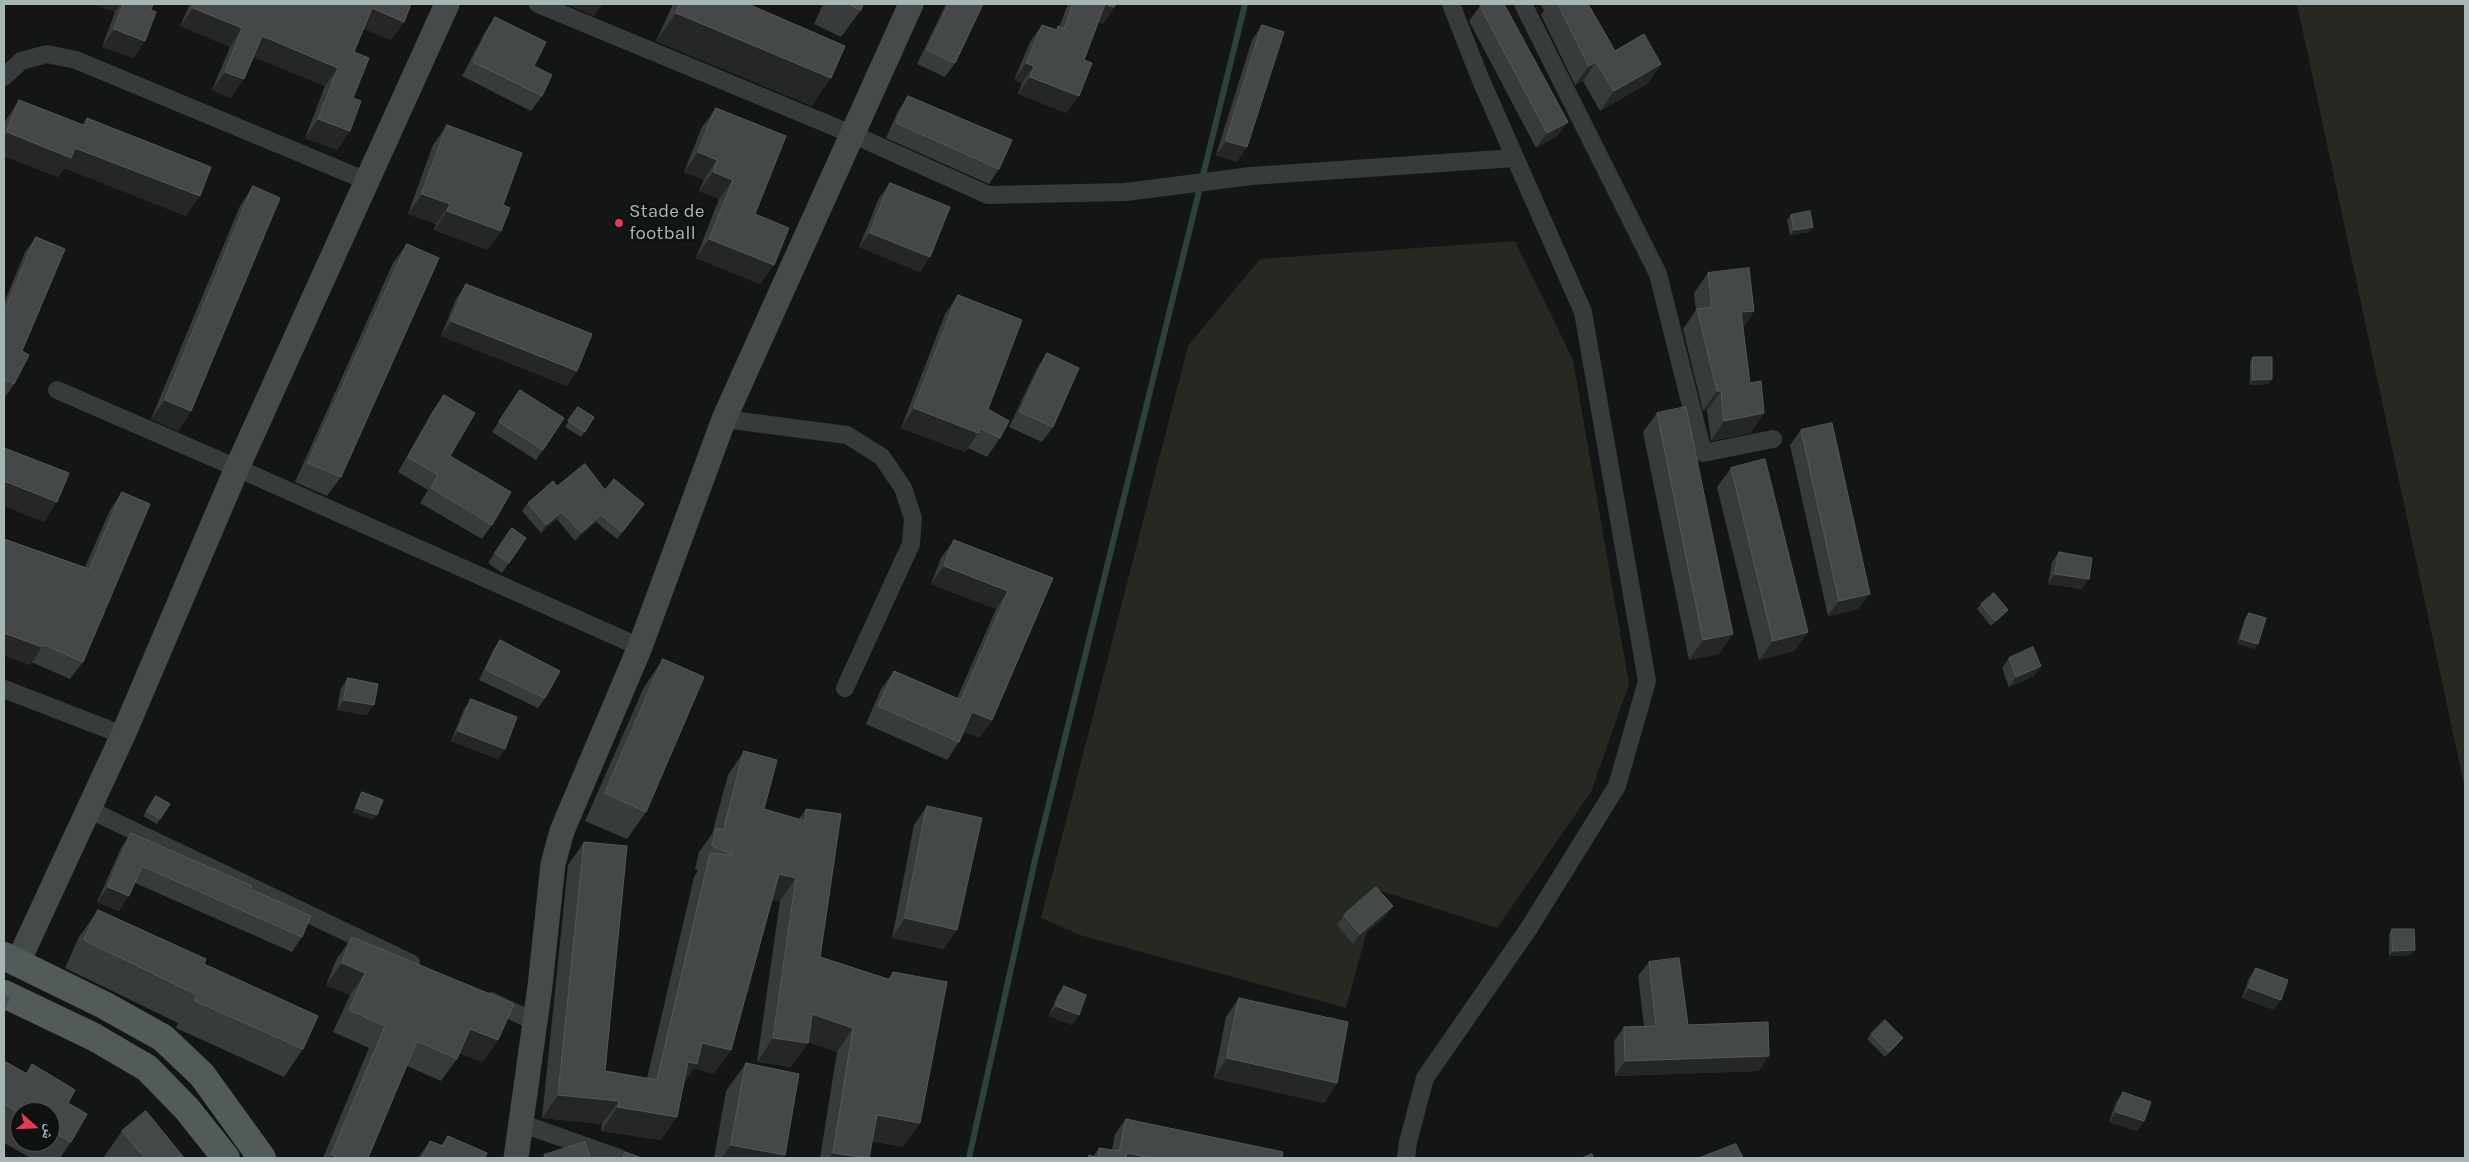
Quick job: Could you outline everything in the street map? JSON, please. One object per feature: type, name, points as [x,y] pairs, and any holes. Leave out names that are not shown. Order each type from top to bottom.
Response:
[{"type":"main road","points":[[11,959],[104,1005],[162,1038],[202,1075],[262,1158]]},
{"type":"main road","points":[[4,994],[94,1037],[148,1068],[187,1109],[226,1158]]},
{"type":"street","points":[[11,959],[88,809],[122,735],[237,468],[447,4]]},
{"type":"street","points":[[538,4],[854,135],[988,195],[1126,192],[1251,176],[1515,158]]},
{"type":"street","points":[[516,1158],[535,1022],[553,864],[578,792],[640,647],[724,418],[854,135],[911,4]]},
{"type":"street","points":[[1406,1158],[1408,1142],[1426,1078],[1529,928],[1617,786],[1647,681],[1583,312],[1480,78],[1451,4]]},
{"type":"street","points":[[1524,4],[1658,274],[1703,454],[1773,439]]},
{"type":"street","points":[[4,77],[21,61],[47,54],[76,60],[367,182]]},
{"type":"street","points":[[57,390],[640,647]]},
{"type":"street","points":[[724,418],[847,435],[882,457],[903,488],[913,518],[910,544],[845,688]]},
{"type":"street","points":[[4,689],[122,735]]},
{"type":"street","points":[[88,809],[428,971]]},
{"type":"street","points":[[472,992],[535,1022]]},
{"type":"street","points":[[522,1124],[619,1158]]},
{"type":"shaded area","points":[[2297,4],[2465,4],[2465,789]]},
{"type":"shaded area","points":[[1515,241],[1573,360],[1629,684],[1591,792],[1497,928],[1378,890],[1346,1008],[1080,935],[1041,918],[1188,346],[1260,259]]},
{"type":"building","points":[[124,4],[153,4],[151,10],[156,12],[145,41],[114,29]]},
{"type":"building","points":[[195,4],[411,4],[404,22],[372,8],[354,52],[369,58],[353,98],[361,101],[350,131],[318,119],[338,68],[262,36],[244,79],[225,72],[242,28],[193,8]]},
{"type":"building","points":[[680,4],[748,4],[845,46],[831,78],[676,13]]},
{"type":"building","points":[[849,4],[863,4],[861,10]]},
{"type":"building","points":[[949,4],[983,4],[955,63],[927,50]]},
{"type":"building","points":[[1073,4],[1105,4],[1084,60],[1092,63],[1079,96],[1030,77],[1034,66],[1026,63],[1042,25],[1057,30],[1058,26],[1064,29]]},
{"type":"building","points":[[1484,4],[1504,4],[1568,122],[1547,133],[1480,6]]},
{"type":"building","points":[[1558,4],[1588,4],[1615,51],[1644,34],[1661,64],[1614,91],[1596,62],[1589,66]]},
{"type":"building","points":[[495,17],[546,42],[534,66],[552,75],[542,96],[473,62]]},
{"type":"building","points":[[1262,25],[1284,32],[1247,147],[1226,141]]},
{"type":"building","points":[[908,96],[1012,140],[999,169],[896,123]]},
{"type":"building","points":[[19,100],[86,126],[87,118],[211,167],[200,196],[75,148],[71,158],[7,132]]},
{"type":"building","points":[[716,108],[786,136],[755,214],[789,228],[774,265],[709,239],[733,180],[713,172],[717,160],[698,152]]},
{"type":"building","points":[[447,125],[522,153],[503,205],[510,208],[501,231],[447,211],[450,204],[422,194]]},
{"type":"building","points":[[890,183],[950,207],[930,257],[870,233]]},
{"type":"building","points":[[253,186],[280,198],[191,411],[165,400]]},
{"type":"building","points":[[1810,211],[1813,227],[1794,230],[1791,215]]},
{"type":"building","points":[[36,237],[65,249],[22,351],[29,355],[14,384],[4,379],[4,312]]},
{"type":"building","points":[[407,244],[439,258],[341,477],[308,463]]},
{"type":"building","points":[[1749,268],[1754,311],[1741,312],[1750,383],[1761,381],[1764,413],[1724,421],[1721,391],[1717,391],[1697,309],[1712,307],[1708,273]]},
{"type":"building","points":[[466,284],[592,334],[577,371],[451,321]]},
{"type":"building","points":[[958,295],[1022,320],[988,409],[1009,421],[1000,438],[980,428],[978,433],[914,408]]},
{"type":"building","points":[[1047,353],[1079,368],[1053,427],[1020,412]]},
{"type":"building","points":[[2253,357],[2272,357],[2272,379],[2253,380]]},
{"type":"building","points":[[520,390],[564,418],[543,450],[499,422]]},
{"type":"building","points":[[444,395],[475,413],[450,456],[511,492],[492,525],[431,488],[438,475],[408,457]]},
{"type":"building","points":[[578,407],[594,417],[585,432],[568,421]]},
{"type":"building","points":[[1686,407],[1733,634],[1703,640],[1657,413]]},
{"type":"building","points":[[1832,423],[1870,594],[1839,601],[1801,430]]},
{"type":"building","points":[[4,448],[69,473],[57,502],[4,481]]},
{"type":"building","points":[[1765,459],[1808,632],[1773,641],[1731,468]]},
{"type":"building","points":[[585,464],[605,490],[614,479],[644,504],[622,532],[601,515],[581,533],[562,512],[546,525],[528,503],[553,481],[557,486]]},
{"type":"building","points":[[122,492],[150,504],[83,662],[43,644],[42,647],[4,633],[4,539],[89,569]]},
{"type":"building","points":[[512,528],[526,538],[509,563],[495,553]]},
{"type":"building","points":[[954,540],[1053,578],[992,720],[972,712],[959,742],[878,706],[894,671],[961,700],[1008,591],[944,566]]},
{"type":"building","points":[[2059,552],[2092,558],[2089,579],[2055,574]]},
{"type":"building","points":[[1994,593],[2008,610],[1995,621],[1981,604]]},
{"type":"building","points":[[2249,613],[2266,618],[2258,644],[2241,639]]},
{"type":"building","points":[[500,640],[560,671],[545,698],[486,670]]},
{"type":"building","points":[[2033,647],[2041,666],[2016,677],[2009,658]]},
{"type":"building","points":[[663,659],[704,677],[646,812],[605,793]]},
{"type":"building","points":[[348,678],[378,684],[374,705],[344,700]]},
{"type":"building","points":[[471,699],[517,717],[505,749],[458,731]]},
{"type":"building","points":[[744,751],[777,760],[764,809],[805,821],[806,809],[841,814],[820,957],[891,980],[893,972],[947,982],[920,1123],[877,1115],[869,1158],[833,1153],[853,1028],[812,1014],[808,1043],[773,1038],[796,878],[779,874],[731,1050],[702,1043],[697,1064],[688,1062],[677,1117],[618,1107],[619,1101],[558,1095],[584,842],[627,846],[605,1071],[657,1080],[710,853],[734,855],[712,846],[716,828],[723,830]]},
{"type":"building","points":[[362,792],[383,800],[377,815],[356,808]]},
{"type":"building","points":[[156,796],[170,804],[160,819],[147,811]]},
{"type":"building","points":[[927,806],[982,818],[957,930],[905,918]]},
{"type":"building","points":[[131,833],[252,886],[250,889],[311,916],[302,937],[142,866],[129,896],[108,887]]},
{"type":"building","points":[[1376,887],[1393,906],[1360,934],[1344,915]]},
{"type":"building","points":[[98,910],[206,959],[204,964],[318,1016],[303,1049],[195,1001],[197,995],[84,940]]},
{"type":"building","points":[[2392,929],[2414,929],[2415,950],[2393,951]]},
{"type":"building","points":[[352,937],[514,1004],[498,1040],[470,1029],[457,1059],[417,1041],[368,1158],[340,1158],[331,1155],[385,1026],[349,1010],[365,973],[342,963]]},
{"type":"building","points":[[1679,958],[1688,1025],[1768,1022],[1769,1056],[1625,1061],[1624,1027],[1656,1026],[1649,962]]},
{"type":"building","points":[[2256,968],[2288,980],[2281,1000],[2249,988]]},
{"type":"building","points":[[1064,986],[1086,995],[1079,1015],[1056,1006]]},
{"type":"building","points":[[4,994],[11,997],[4,1013]]},
{"type":"building","points":[[1239,998],[1348,1022],[1337,1083],[1227,1058]]},
{"type":"building","points":[[1885,1020],[1903,1038],[1889,1052],[1871,1034]]},
{"type":"building","points":[[6,1062],[27,1074],[32,1064],[75,1090],[68,1103],[87,1114],[71,1142],[60,1136],[60,1102],[10,1102],[10,1107],[4,1104],[4,1066]]},
{"type":"building","points":[[746,1063],[799,1074],[785,1155],[731,1145]]},
{"type":"building","points":[[2123,1092],[2151,1102],[2144,1121],[2116,1112]]},
{"type":"building","points":[[146,1111],[184,1158],[145,1158],[122,1131]]},
{"type":"building","points":[[1126,1119],[1283,1152],[1282,1158],[1150,1158],[1127,1153],[1126,1158],[1098,1158],[1099,1148],[1119,1151]]},
{"type":"building","points":[[448,1136],[487,1153],[485,1158],[422,1158],[430,1141],[443,1146]]},
{"type":"building","points":[[585,1142],[590,1158],[545,1158],[544,1155]]},
{"type":"building","points":[[1736,1144],[1743,1158],[1699,1158]]},
{"type":"building","points":[[625,1152],[642,1158],[623,1158]]},
{"type":"building","points":[[1592,1154],[1593,1158],[1582,1158]]},
{"type":"waterway","points":[[969,1158],[1035,860],[1245,4]]},
{"type":"place","name":"Stade de football","points":[[619,223]]}]
